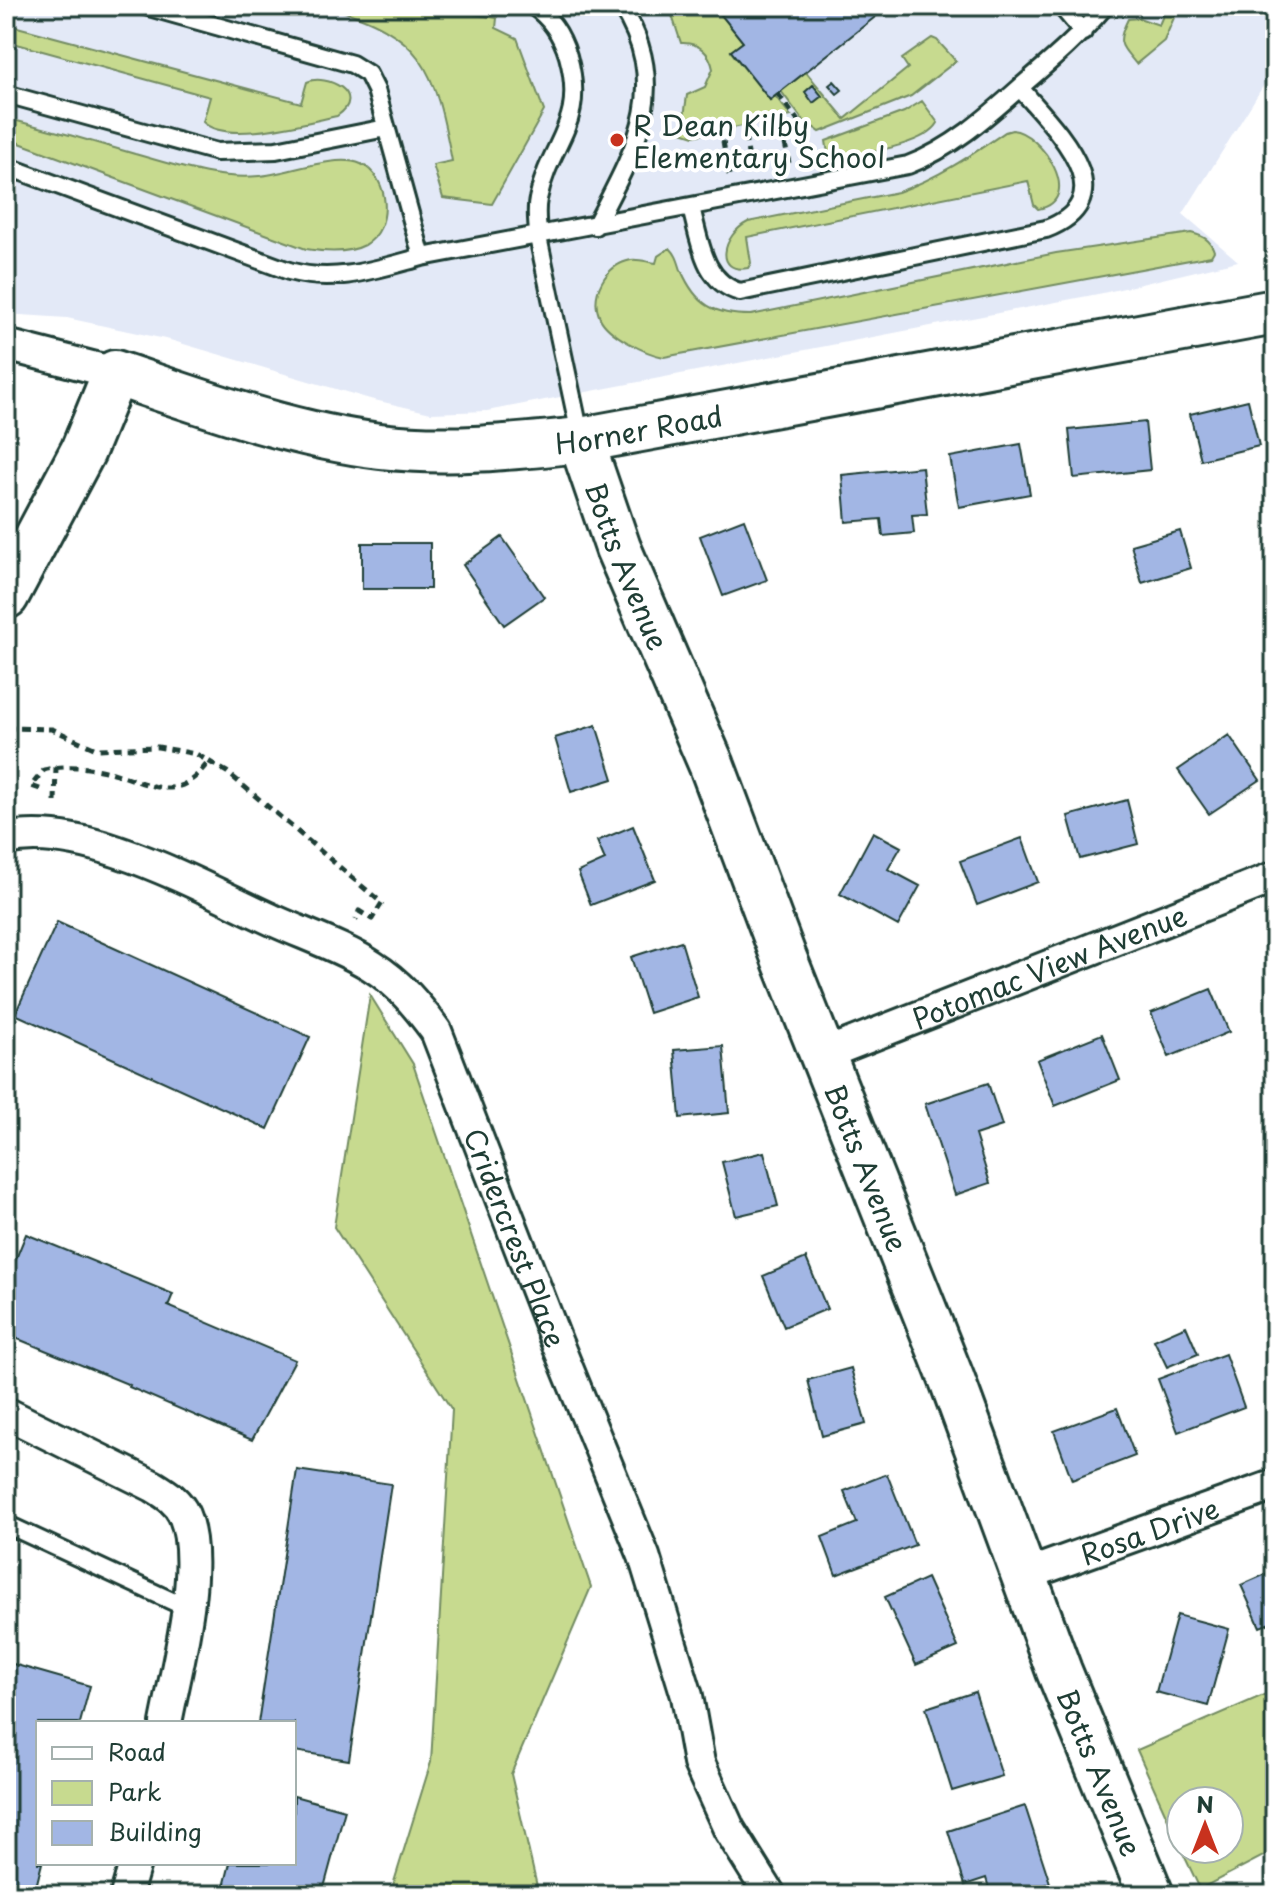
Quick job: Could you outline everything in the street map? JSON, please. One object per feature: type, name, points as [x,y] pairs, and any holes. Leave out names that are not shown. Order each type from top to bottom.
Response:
[{"type":"street","name":"Horner Road","points":[[6,345],[115,373],[259,419],[356,443],[422,449],[480,449],[581,440],[1275,312]]},
{"type":"street","points":[[6,596],[83,451],[115,373]]},
{"type":"street","name":"Botts Avenue","points":[[581,440],[618,548],[712,766],[822,1055],[952,1380],[1059,1671],[1151,1895]]},
{"type":"street","name":"Cridercrest Place","points":[[6,839],[43,836],[89,843],[138,859],[370,964],[407,993],[436,1031],[557,1343],[644,1556],[687,1696],[699,1763],[729,1829],[770,1895]]},
{"type":"street","name":"Potomac View Avenue","points":[[822,1055],[1275,877]]},
{"type":"street","points":[[6,1413],[172,1497],[184,1516],[191,1552],[187,1608],[166,1721]]},
{"type":"street","name":"Rosa Drive","points":[[1025,1575],[1275,1485]]},
{"type":"street","points":[[126,1895],[134,1865]]},
{"type":"lane","points":[[145,6],[360,68],[372,80],[422,257]]},
{"type":"lane","points":[[533,6],[551,22],[564,43],[572,72],[575,100],[570,121],[542,183],[537,210],[538,237],[581,440]]},
{"type":"lane","points":[[595,226],[637,139],[646,99],[647,79],[639,39],[621,6]]},
{"type":"lane","points":[[1061,6],[1083,32]]},
{"type":"lane","points":[[6,166],[300,275],[351,276],[422,257],[908,165],[963,136],[1083,32],[1105,6]]},
{"type":"lane","points":[[691,208],[710,271],[718,282],[740,292],[1046,229],[1069,219],[1076,211],[1082,193],[1082,171],[1074,152],[1020,88]]},
{"type":"lane","points":[[6,94],[217,152],[276,150],[386,128]]},
{"type":"lane","points":[[6,1524],[187,1608]]},
{"type":"path","points":[[778,94],[801,125]]},
{"type":"path","points":[[6,728],[52,729],[96,749],[181,749],[209,761],[227,772],[382,903],[372,919],[359,911],[355,925]]},
{"type":"path","points":[[40,789],[31,786],[44,770],[56,767],[100,770],[163,789],[187,784],[209,761]]},
{"type":"path","points":[[55,802],[56,767]]},
{"type":"shaded area","name":"R Dean Kilby Elementary School","points":[[6,6],[1275,6],[1275,67],[1183,214],[1238,261],[1103,293],[487,411],[431,413],[370,399],[170,340],[67,318],[6,314]]},
{"type":"green space","points":[[326,6],[427,6],[497,18],[496,28],[517,38],[544,111],[492,204],[443,198],[433,165],[452,161],[438,101],[419,59],[384,29]]},
{"type":"green space","points":[[669,6],[714,6],[743,42],[731,52],[770,100],[775,96],[791,116],[694,136],[682,132],[687,95],[705,87],[713,69],[703,50],[693,44],[681,43]]},
{"type":"green space","points":[[1167,6],[1179,6],[1164,41],[1136,64],[1126,52],[1121,39],[1128,19],[1139,18],[1159,25]]},
{"type":"green space","points":[[6,24],[301,103],[307,82],[324,80],[341,87],[347,93],[348,100],[346,108],[337,116],[307,123],[248,132],[214,129],[203,122],[210,97],[6,41]]},
{"type":"green space","points":[[932,38],[956,61],[911,96],[820,132],[802,119],[781,91],[806,72],[845,119],[908,68],[902,59]]},
{"type":"green space","points":[[922,101],[938,123],[919,138],[829,160],[826,141],[904,112]]},
{"type":"green space","points":[[6,118],[180,167],[227,176],[259,176],[325,162],[351,161],[371,171],[383,191],[385,203],[381,227],[374,237],[358,248],[336,252],[306,249],[6,138]]},
{"type":"green space","points":[[1012,130],[1035,142],[1054,167],[1059,181],[1058,193],[1052,203],[1038,209],[1034,205],[1028,181],[747,237],[751,263],[748,268],[737,268],[726,260],[732,236],[748,222],[898,192],[940,173]]},
{"type":"green space","points":[[1191,233],[1208,241],[1214,251],[1211,256],[664,357],[619,337],[604,324],[597,309],[598,290],[614,268],[631,260],[656,263],[658,256],[670,248],[700,300],[727,313],[751,315],[1056,253]]},
{"type":"green space","points":[[370,995],[413,1064],[591,1587],[511,1774],[539,1895],[390,1895],[431,1762],[452,1410],[334,1227]]},
{"type":"green space","points":[[1275,1690],[1275,1850],[1200,1889],[1189,1865],[1245,1865],[1245,1785],[1165,1785],[1165,1812],[1137,1750]]},
{"type":"building","points":[[714,6],[889,6],[770,100],[731,51],[743,42]]},
{"type":"building","points":[[834,81],[842,90],[837,94],[829,85]]},
{"type":"building","points":[[813,85],[822,96],[813,103],[805,92]]},
{"type":"building","points":[[1248,400],[1259,446],[1201,460],[1190,414]]},
{"type":"building","points":[[1145,422],[1150,470],[1074,478],[1069,430]]},
{"type":"building","points":[[1021,444],[1030,494],[959,507],[950,457]]},
{"type":"building","points":[[922,467],[927,514],[912,515],[914,533],[883,536],[881,519],[846,522],[842,475]]},
{"type":"building","points":[[744,519],[767,580],[723,596],[700,536]]},
{"type":"building","points":[[1180,531],[1191,568],[1142,583],[1131,545]]},
{"type":"building","points":[[502,537],[544,597],[504,625],[463,565]]},
{"type":"building","points":[[362,543],[430,543],[430,589],[362,589]]},
{"type":"building","points":[[596,725],[613,779],[571,792],[555,738]]},
{"type":"building","points":[[1229,735],[1260,780],[1209,814],[1178,770]]},
{"type":"building","points":[[1127,800],[1138,844],[1080,859],[1068,816]]},
{"type":"building","points":[[633,826],[655,880],[591,905],[578,872],[605,860],[597,841]]},
{"type":"building","points":[[873,832],[901,847],[888,869],[920,886],[898,926],[840,894]]},
{"type":"building","points":[[1022,838],[1038,882],[977,905],[960,861]]},
{"type":"building","points":[[57,922],[310,1037],[268,1129],[15,1014]]},
{"type":"building","points":[[681,941],[698,997],[649,1013],[631,957]]},
{"type":"building","points":[[1211,989],[1229,1032],[1169,1057],[1151,1013]]},
{"type":"building","points":[[1102,1034],[1120,1080],[1055,1106],[1037,1060]]},
{"type":"building","points":[[723,1046],[729,1113],[680,1118],[674,1050]]},
{"type":"building","points":[[988,1083],[1002,1126],[975,1135],[990,1183],[955,1195],[925,1104]]},
{"type":"building","points":[[764,1152],[778,1206],[736,1216],[722,1162]]},
{"type":"building","points":[[26,1234],[173,1294],[168,1306],[295,1360],[252,1440],[6,1334],[6,1283]]},
{"type":"building","points":[[806,1258],[827,1309],[784,1327],[763,1276]]},
{"type":"building","points":[[1186,1326],[1198,1354],[1167,1367],[1154,1340]]},
{"type":"building","points":[[1225,1354],[1244,1407],[1178,1432],[1158,1379]]},
{"type":"building","points":[[851,1368],[866,1424],[822,1436],[808,1380]]},
{"type":"building","points":[[1117,1408],[1135,1456],[1072,1480],[1054,1431]]},
{"type":"building","points":[[297,1470],[391,1484],[349,1760],[296,1751],[296,1721],[258,1721]]},
{"type":"building","points":[[887,1474],[915,1545],[836,1575],[822,1537],[857,1523],[844,1491]]},
{"type":"building","points":[[1275,1570],[1275,1621],[1260,1627],[1241,1585]]},
{"type":"building","points":[[927,1578],[958,1647],[916,1665],[885,1597]]},
{"type":"building","points":[[1177,1615],[1229,1629],[1208,1706],[1156,1692]]},
{"type":"building","points":[[6,1662],[90,1686],[81,1721],[36,1721],[36,1865],[42,1865],[34,1895],[6,1895]]},
{"type":"building","points":[[975,1692],[1002,1776],[952,1791],[926,1708]]},
{"type":"building","points":[[296,1797],[345,1810],[322,1895],[222,1895],[230,1865],[296,1865]]},
{"type":"building","points":[[1025,1806],[1050,1883],[1014,1895],[991,1895],[986,1878],[965,1885],[948,1831]]},
{"type":"place","name":"R Dean Kilby Elementary School","points":[[617,140]]}]
